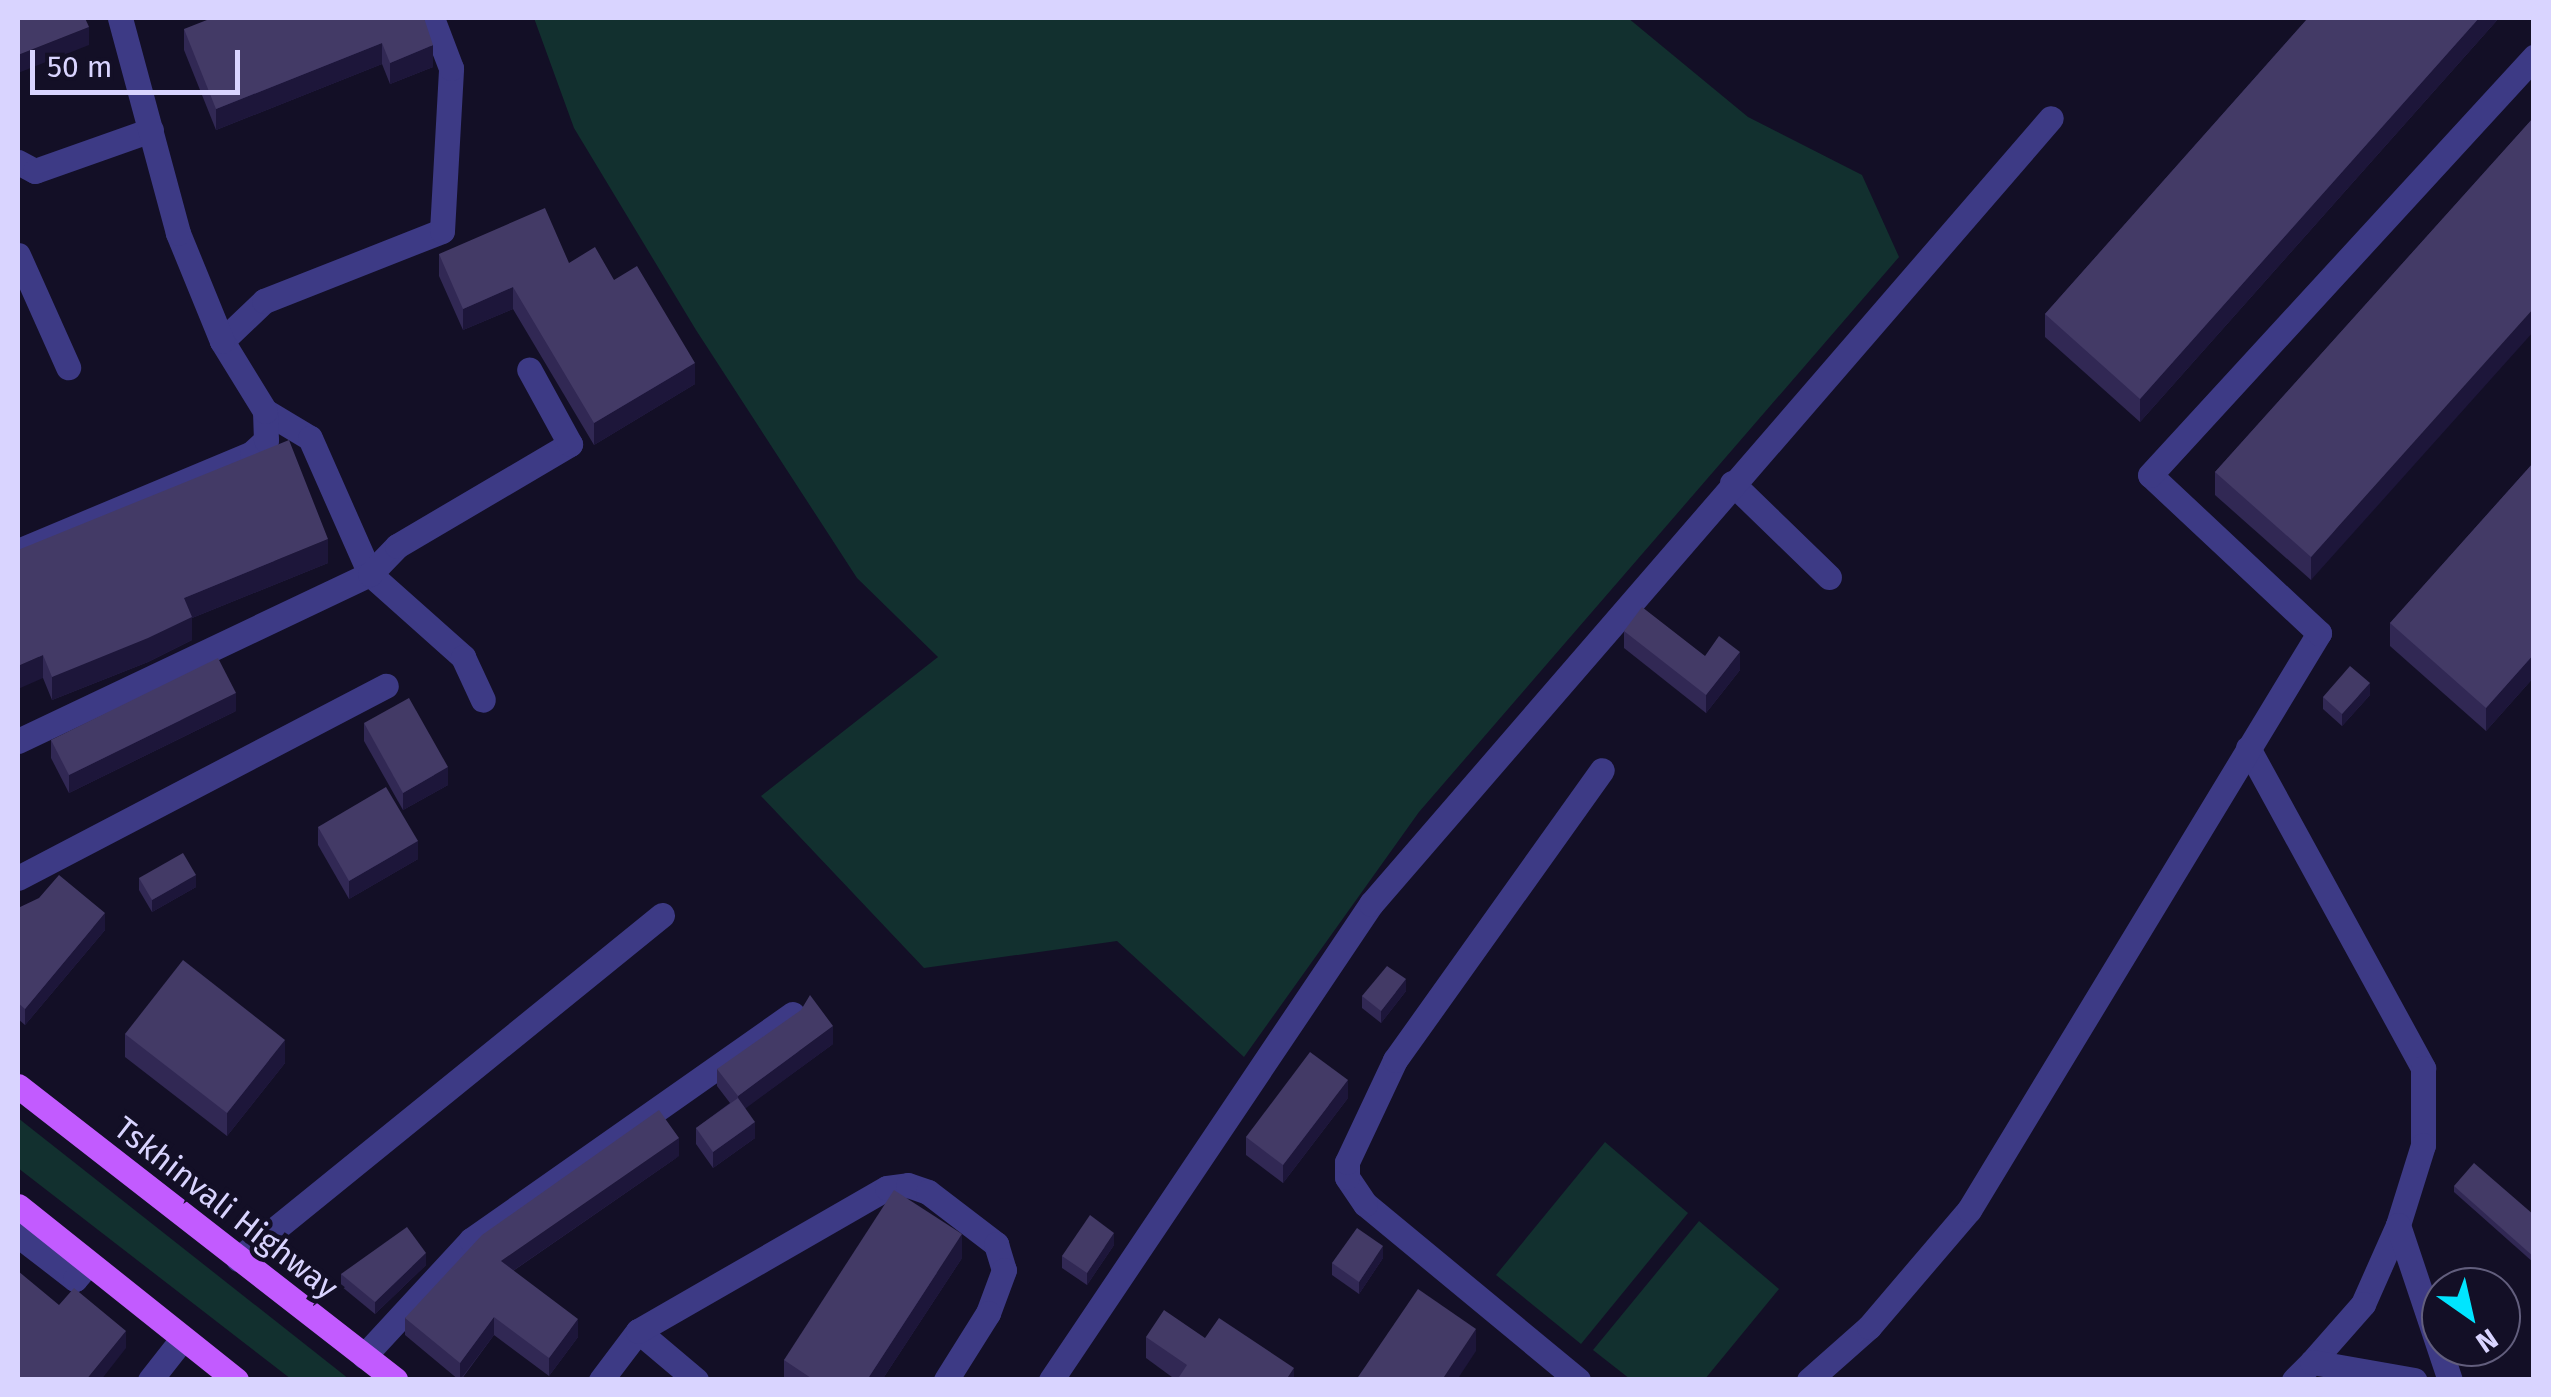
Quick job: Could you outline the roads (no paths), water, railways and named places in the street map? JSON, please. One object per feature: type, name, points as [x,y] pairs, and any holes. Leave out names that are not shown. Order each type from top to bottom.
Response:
[{"type":"main road","name":"Tskhinvali Highway","points":[[18,1086],[395,1380]]},
{"type":"main road","points":[[18,1206],[236,1380]]},
{"type":"street","points":[[120,18],[178,232],[222,340],[266,410],[310,438],[370,574],[463,658],[483,700]]},
{"type":"street","points":[[222,340],[264,302],[442,231],[451,68],[432,18]]},
{"type":"street","points":[[1809,1380],[1869,1327],[1969,1210],[2319,633],[2150,476],[2534,57]]},
{"type":"street","points":[[1051,1380],[1371,904],[1732,482],[2051,118]]},
{"type":"street","points":[[18,162],[35,171],[150,130]]},
{"type":"street","points":[[18,256],[68,367]]},
{"type":"street","points":[[18,741],[370,574],[397,546],[570,444],[529,369]]},
{"type":"street","points":[[18,551],[252,453],[266,440],[266,410]]},
{"type":"street","points":[[1732,482],[1830,577]]},
{"type":"street","points":[[18,878],[386,686]]},
{"type":"street","points":[[2248,748],[2423,1068],[2423,1145],[2398,1224],[2362,1304],[2303,1370]]},
{"type":"street","points":[[1578,1380],[1365,1204],[1347,1178],[1347,1162],[1395,1060],[1602,770]]},
{"type":"street","points":[[238,1259],[662,915]]},
{"type":"street","points":[[364,1356],[471,1240],[792,1014]]},
{"type":"street","points":[[602,1380],[638,1332],[888,1188],[908,1185],[928,1192],[996,1244],[1004,1270],[988,1313],[946,1380]]},
{"type":"street","points":[[2398,1224],[2450,1380]]},
{"type":"street","points":[[18,1234],[75,1280],[89,1263]]},
{"type":"street","points":[[638,1332],[696,1380]]},
{"type":"street","points":[[150,1380],[183,1338]]},
{"type":"street","points":[[2303,1370],[2414,1380]]}]
